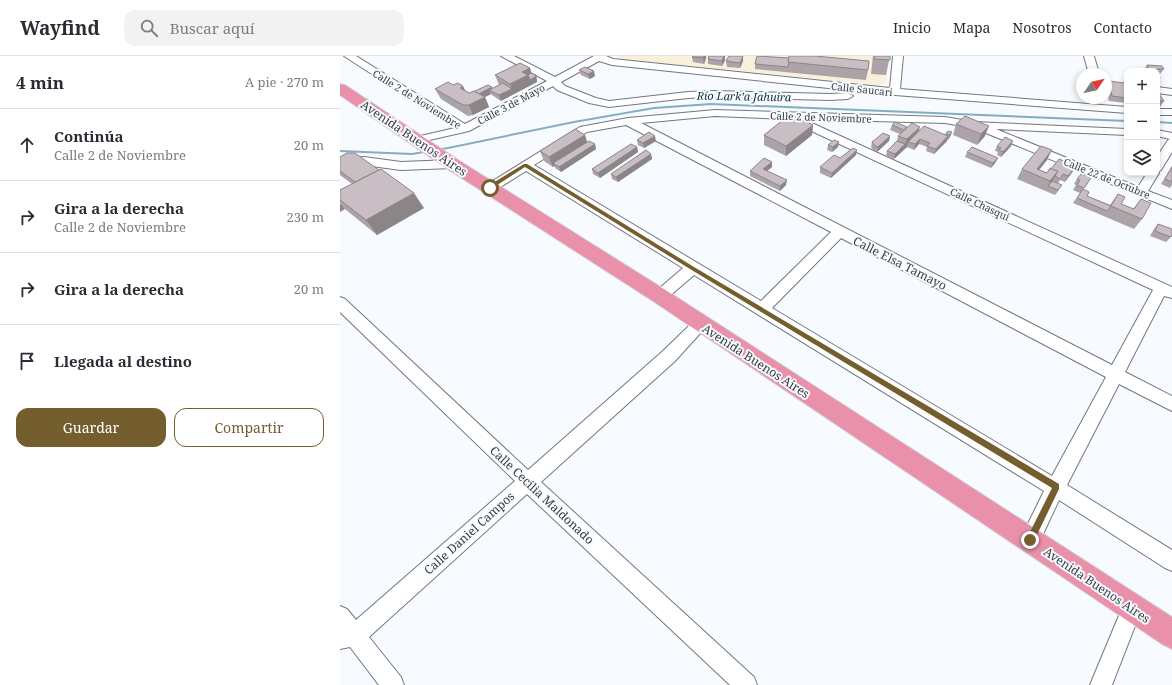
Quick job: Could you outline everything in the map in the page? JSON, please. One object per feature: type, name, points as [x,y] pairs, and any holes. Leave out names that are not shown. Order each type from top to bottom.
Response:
[{"type":"highway","name":"Avenida Buenos Aires","points":[[340,88],[433,151],[660,296],[700,324],[1172,634]]},
{"type":"street","name":"Calle 2 de Noviembre","points":[[349,56],[465,129]]},
{"type":"street","points":[[506,56],[555,81],[561,88],[594,101],[609,104],[688,95],[713,94],[830,97],[850,96],[871,90]]},
{"type":"street","points":[[895,92],[898,56]]},
{"type":"street","points":[[1089,56],[1092,68]]},
{"type":"street","name":"Calle 3 de Mayo","points":[[340,164],[364,161],[401,166],[433,151],[465,129],[600,57]]},
{"type":"street","name":"Calle Saucari","points":[[600,57],[612,62],[871,90],[1076,102]]},
{"type":"street","points":[[1160,90],[1172,92]]},
{"type":"street","name":"Calle Saucari","points":[[1103,104],[1124,109]]},
{"type":"street","points":[[1160,112],[1172,112]]},
{"type":"street","name":"Calle 2 de Noviembre","points":[[490,188],[584,129],[628,121],[715,113],[945,120],[974,125],[1124,132]]},
{"type":"street","name":"Calle Chasqui","points":[[787,116],[1166,290]]},
{"type":"street","name":"Calle Elsa Tamayo","points":[[628,121],[1172,404]]},
{"type":"street","name":"Calle 22 de Octubre","points":[[974,125],[1172,205]]},
{"type":"street","points":[[1160,159],[1168,136]]},
{"type":"street","points":[[525,165],[692,268],[1056,487],[1172,561]]},
{"type":"street","points":[[1142,192],[1151,176]]},
{"type":"street","points":[[762,309],[839,232]]},
{"type":"street","points":[[660,296],[692,268]]},
{"type":"street","points":[[1030,540],[1115,374],[1166,290]]},
{"type":"street","name":"Calle Cecilia Maldonado","points":[[340,303],[527,481],[746,685]]},
{"type":"street","name":"Calle Daniel Campos","points":[[347,636],[527,481],[668,356],[700,324]]},
{"type":"street","points":[[1100,685],[1132,608]]},
{"type":"street","points":[[340,616],[347,636],[393,685]]},
{"type":"shaded area","points":[[888,56],[886,83],[880,85],[622,59],[618,57]]},
{"type":"building","points":[[704,56],[703,58],[692,57]]},
{"type":"building","points":[[709,56],[724,56],[722,61],[708,59]]},
{"type":"building","points":[[729,56],[743,56],[740,63],[726,61]]},
{"type":"building","points":[[757,56],[789,58],[788,67],[755,64]]},
{"type":"building","points":[[789,56],[815,56],[869,61],[868,70],[788,62]]},
{"type":"building","points":[[874,56],[890,56],[890,60],[874,59]]},
{"type":"building","points":[[520,63],[530,68],[522,72],[528,75],[510,84],[495,75]]},
{"type":"building","points":[[1147,65],[1162,66],[1164,69],[1160,68],[1148,68]]},
{"type":"building","points":[[585,67],[594,71],[588,74],[579,70]]},
{"type":"building","points":[[531,73],[536,75],[530,80],[528,75],[526,76]]},
{"type":"building","points":[[1112,81],[1124,83],[1124,98],[1112,96]]},
{"type":"building","points":[[448,82],[453,85],[458,83],[463,86],[460,88],[469,93],[474,91],[485,97],[469,105],[463,105],[435,89]]},
{"type":"building","points":[[503,83],[512,89],[499,95],[489,90]]},
{"type":"building","points":[[488,85],[492,87],[479,94],[475,91]]},
{"type":"building","points":[[1160,95],[1164,101],[1160,101]]},
{"type":"building","points":[[788,116],[794,116],[813,125],[786,146],[764,135]]},
{"type":"building","points":[[965,116],[989,126],[981,134],[956,124]]},
{"type":"building","points":[[895,122],[907,127],[904,130],[892,125]]},
{"type":"building","points":[[912,123],[920,127],[907,139],[898,136]]},
{"type":"building","points":[[924,126],[948,136],[936,149],[927,146],[930,143],[920,139],[915,144],[908,142]]},
{"type":"building","points":[[575,129],[585,135],[549,157],[540,151]]},
{"type":"building","points":[[948,131],[952,132],[949,135],[946,133]]},
{"type":"building","points":[[649,132],[655,136],[643,143],[637,140]]},
{"type":"building","points":[[883,133],[890,136],[878,147],[874,145],[872,142]]},
{"type":"building","points":[[1005,137],[1013,141],[1003,152],[999,150],[1001,148],[997,146]]},
{"type":"building","points":[[834,140],[839,142],[833,147],[828,145]]},
{"type":"building","points":[[589,141],[595,144],[559,167],[553,163]]},
{"type":"building","points":[[897,141],[905,144],[895,154],[887,151]]},
{"type":"building","points":[[631,144],[637,147],[598,173],[592,169]]},
{"type":"building","points":[[1041,146],[1052,150],[1037,169],[1047,173],[1050,168],[1058,171],[1050,181],[1022,169]]},
{"type":"building","points":[[972,147],[998,158],[993,163],[967,152]]},
{"type":"building","points":[[853,148],[857,150],[832,173],[820,167],[834,155],[840,158]]},
{"type":"building","points":[[646,150],[651,154],[616,177],[611,174]]},
{"type":"building","points":[[347,153],[355,153],[379,170],[355,182],[340,171],[340,157]]},
{"type":"building","points":[[764,158],[772,162],[763,169],[787,180],[780,186],[750,171]]},
{"type":"building","points":[[1059,159],[1076,166],[1068,176],[1063,174],[1060,179],[1055,176],[1058,171],[1051,169]]},
{"type":"building","points":[[1172,167],[1172,182],[1165,179]]},
{"type":"building","points":[[381,169],[414,193],[366,220],[340,200],[340,190]]},
{"type":"building","points":[[1082,173],[1091,178],[1084,188],[1077,185],[1080,180],[1077,179]]},
{"type":"building","points":[[1052,181],[1062,185],[1058,190],[1048,186]]},
{"type":"building","points":[[1083,189],[1089,192],[1087,196],[1111,206],[1107,211],[1077,198]]},
{"type":"building","points":[[1118,194],[1125,197],[1121,204],[1134,209],[1141,199],[1151,203],[1142,219],[1111,206]]},
{"type":"building","points":[[1158,224],[1172,229],[1171,237],[1155,231]]},
{"type":"waterway","name":"Río Lark’a Jahuira","points":[[340,151],[412,154],[654,108],[711,104],[1124,121]]},
{"type":"waterway","name":"Río Lark’a Jahuira","points":[[1160,122],[1172,123]]},
{"type":"route","points":[[490,188],[525,165],[692,268],[1056,487],[1030,540]]}]
